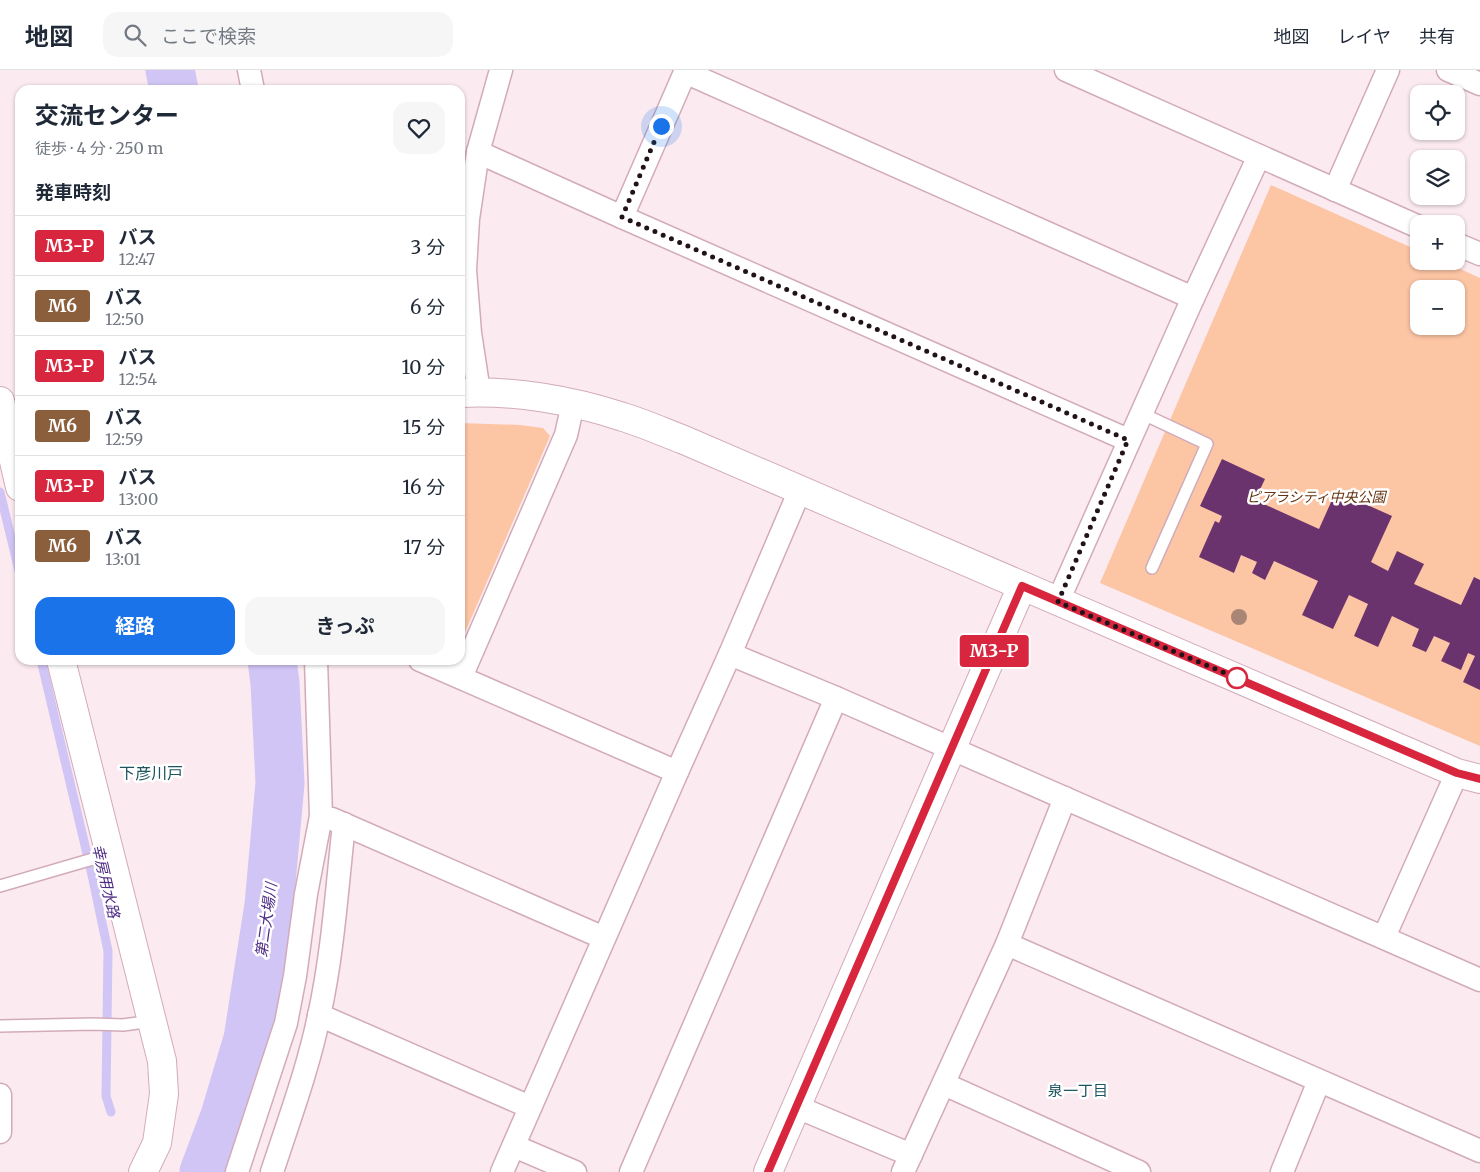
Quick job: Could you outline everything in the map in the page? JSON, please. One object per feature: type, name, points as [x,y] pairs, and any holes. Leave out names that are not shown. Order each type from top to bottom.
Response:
[{"type":"street","points":[[249,70],[252,85]]},
{"type":"street","points":[[501,70],[478,152],[468,219],[465,270],[470,333],[469,392],[513,394],[573,404],[622,416],[649,426],[1468,776],[1384,937]]},
{"type":"street","points":[[1066,70],[1410,223]]},
{"type":"street","points":[[1335,190],[1388,70]]},
{"type":"street","points":[[1448,70],[1480,84]]},
{"type":"street","points":[[622,217],[685,71],[1193,298]]},
{"type":"street","points":[[478,152],[1128,440]]},
{"type":"street","points":[[1058,602],[1128,440],[1259,156]]},
{"type":"street","points":[[1465,248],[1480,254]]},
{"type":"street","points":[[0,401],[13,465]]},
{"type":"street","points":[[461,677],[566,435],[573,404]]},
{"type":"street","points":[[502,1172],[676,772],[730,654],[800,490]]},
{"type":"street","points":[[768,1172],[1022,586]]},
{"type":"street","points":[[730,654],[836,698],[1480,980]]},
{"type":"street","points":[[62,665],[104,856],[162,1061],[164,1094],[157,1144],[143,1172]]},
{"type":"street","points":[[237,1172],[286,1023],[295,976],[306,894],[321,816],[316,665]]},
{"type":"street","points":[[432,665],[676,772]]},
{"type":"street","points":[[631,1172],[836,698]]},
{"type":"street","points":[[796,1107],[907,1164],[1007,944],[1065,798]]},
{"type":"street","points":[[321,816],[344,824],[604,938]]},
{"type":"street","points":[[272,1172],[310,1058],[319,1015],[325,985],[344,824]]},
{"type":"street","points":[[1007,944],[1480,1151]]},
{"type":"street","points":[[319,1015],[530,1107]]},
{"type":"street","points":[[1282,1172],[1319,1081]]},
{"type":"street","points":[[944,1084],[1139,1172]]},
{"type":"street","points":[[0,1095],[0,1132]]},
{"type":"street","points":[[514,1146],[575,1172]]},
{"type":"lane","points":[[1140,414],[1207,444],[1152,568]]},
{"type":"lane","points":[[0,886],[104,856]]},
{"type":"lane","points":[[0,1026],[124,1025],[152,1021]]},
{"type":"green space","name":"ピアラシティ中央公園","points":[[1271,185],[1410,247],[1410,270],[1463,270],[1480,278],[1480,746],[1100,583]]},
{"type":"green space","points":[[465,423],[520,425],[543,428],[550,436],[465,632]]},
{"type":"building","points":[[1222,459],[1265,479],[1255,500],[1319,529],[1336,491],[1392,516],[1371,562],[1388,571],[1397,551],[1424,564],[1414,584],[1461,605],[1474,577],[1480,580],[1480,690],[1463,682],[1475,656],[1468,653],[1461,670],[1441,661],[1450,643],[1434,636],[1426,652],[1412,646],[1419,629],[1392,616],[1378,647],[1354,636],[1368,604],[1349,595],[1333,629],[1302,615],[1318,581],[1274,561],[1265,580],[1252,573],[1257,562],[1241,555],[1234,573],[1199,557],[1215,521],[1219,523],[1222,516],[1200,506]]},
{"type":"waterway","name":"第二大場川","points":[[170,70],[173,85]]},
{"type":"waterway","name":"幸房用水路","points":[[0,492],[15,554]]},
{"type":"waterway","name":"幸房用水路","points":[[42,665],[108,951],[106,1096],[111,1112]]},
{"type":"waterway","name":"第二大場川","points":[[204,1172],[225,1116],[248,1039],[269,905],[280,783],[273,665]]},
{"type":"bus line","name":"M3-P","points":[[768,1172],[1022,586],[1457,773],[1480,779]]},
{"type":"district","name":"下彦川戸","points":[[151,773]]},
{"type":"district","name":"泉一丁目","points":[[1078,1090]]},
{"type":"route","points":[[661,126],[622,217],[1128,440],[1058,602],[1239,679],[1237,678]]}]
